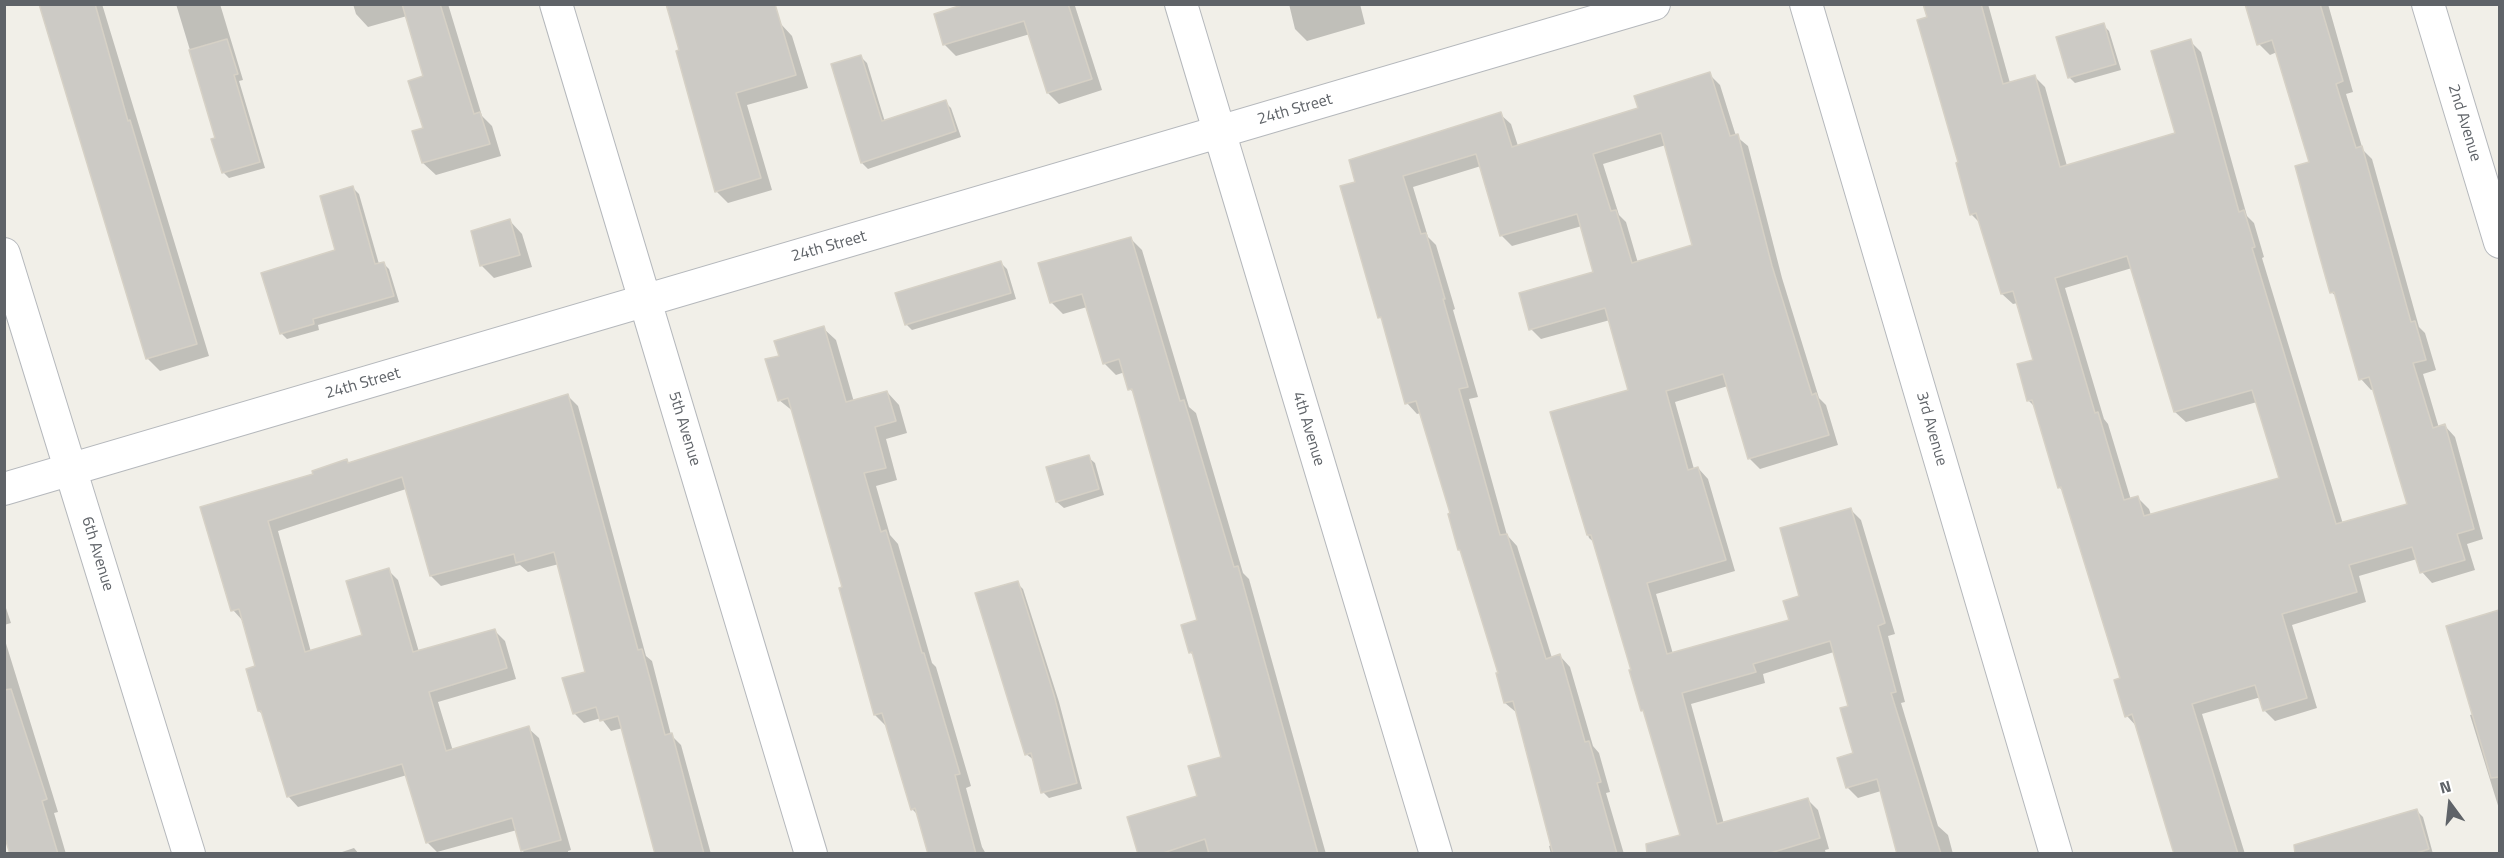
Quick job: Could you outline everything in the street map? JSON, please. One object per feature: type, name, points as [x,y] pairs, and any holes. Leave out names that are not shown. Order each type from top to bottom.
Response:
[{"type":"street","name":"5th Avenue","points":[[556,4],[812,854]]},
{"type":"street","name":"4th Avenue","points":[[1180,4],[1436,854]]},
{"type":"street","name":"24th Street","points":[[4,489],[1654,4]]},
{"type":"street","name":"3rd Avenue","points":[[1806,4],[2056,854]]},
{"type":"street","name":"2nd Avenue","points":[[2428,4],[2499,242]]},
{"type":"street","name":"6th Avenue","points":[[4,254],[189,854]]},
{"type":"building","points":[[39,4],[95,4],[128,121],[130,120],[197,344],[146,359]]},
{"type":"building","points":[[402,4],[440,4],[474,114],[480,112],[490,144],[422,163],[412,131],[423,128],[408,81],[423,76]]},
{"type":"building","points":[[666,4],[775,4],[796,75],[736,93],[761,178],[715,192],[676,51],[679,50]]},
{"type":"building","points":[[965,4],[1068,4],[1092,79],[1047,93],[1024,21],[943,45],[934,14]]},
{"type":"building","points":[[1923,4],[1981,4],[2003,84],[2035,75],[2060,167],[2175,133],[2151,51],[2191,39],[2239,212],[2244,210],[2255,247],[2252,248],[2336,524],[2407,504],[2369,377],[2359,380],[2334,292],[2330,293],[2295,166],[2309,162],[2272,40],[2257,45],[2245,4],[2320,4],[2343,81],[2336,84],[2356,148],[2362,146],[2411,322],[2415,321],[2426,360],[2413,363],[2433,428],[2445,424],[2474,529],[2457,534],[2465,560],[2420,573],[2412,547],[2349,565],[2357,592],[2282,614],[2307,698],[2263,711],[2255,685],[2192,704],[2238,854],[2174,854],[2132,714],[2125,717],[2114,680],[2120,678],[2061,487],[2058,488],[2032,400],[2027,401],[2017,364],[2033,360],[2013,291],[2001,294],[1976,213],[1970,215],[1956,163],[1958,162],[1917,20],[1927,17]],"holes":[[[2127,256],[2174,412],[2252,390],[2279,478],[2144,516],[2138,496],[2124,500],[2098,412],[2095,413],[2055,278]]]},
{"type":"building","points":[[2104,23],[2116,64],[2068,78],[2056,37]]},
{"type":"building","points":[[227,39],[238,74],[234,75],[260,162],[222,173],[211,139],[215,138],[189,50]]},
{"type":"building","points":[[861,55],[882,121],[946,100],[956,131],[861,163],[831,64]]},
{"type":"building","points":[[1710,72],[1730,136],[1738,134],[1772,266],[1812,395],[1816,393],[1829,435],[1748,459],[1723,374],[1666,391],[1688,470],[1698,467],[1726,560],[1647,583],[1667,654],[1789,620],[1783,601],[1799,596],[1780,528],[1851,508],[1885,623],[1878,626],[1896,692],[1891,693],[1941,854],[1897,854],[1877,779],[1846,788],[1837,758],[1853,753],[1840,708],[1848,706],[1830,641],[1753,664],[1756,672],[1682,693],[1717,824],[1808,798],[1820,838],[1767,854],[1647,854],[1646,844],[1680,835],[1643,710],[1641,711],[1591,535],[1587,535],[1550,412],[1628,390],[1605,308],[1529,330],[1519,293],[1593,272],[1577,214],[1500,236],[1476,154],[1403,176],[1421,234],[1426,233],[1445,299],[1443,299],[1468,387],[1459,389],[1500,535],[1507,534],[1546,659],[1560,654],[1585,742],[1589,741],[1601,782],[1597,783],[1617,854],[1553,854],[1513,701],[1504,703],[1496,673],[1498,673],[1460,550],[1458,550],[1448,514],[1450,513],[1416,401],[1405,404],[1381,317],[1378,318],[1340,186],[1355,182],[1349,160],[1501,112],[1512,147],[1638,108],[1634,96]],"holes":[[[1661,133],[1692,245],[1632,263],[1616,210],[1611,211],[1593,154]]]},
{"type":"building","points":[[353,186],[375,264],[384,262],[394,296],[313,319],[314,324],[280,334],[261,273],[335,250],[320,196]]},
{"type":"building","points":[[510,219],[520,255],[480,266],[471,231]]},
{"type":"building","points":[[1131,237],[1180,401],[1184,400],[1234,567],[1238,566],[1318,854],[1209,854],[1205,839],[1160,854],[1138,854],[1127,817],[1197,796],[1188,766],[1221,757],[1192,652],[1189,653],[1181,625],[1197,620],[1132,389],[1128,390],[1119,359],[1103,364],[1082,294],[1050,303],[1038,263]]},
{"type":"building","points":[[1001,261],[1011,293],[905,325],[895,293]]},
{"type":"building","points":[[824,326],[846,402],[887,391],[896,421],[875,427],[886,468],[864,473],[881,532],[886,530],[960,774],[955,775],[976,854],[928,854],[915,808],[911,810],[882,713],[874,715],[839,588],[842,587],[788,398],[778,401],[765,359],[779,356],[774,341]]},
{"type":"building","points":[[568,394],[638,650],[642,649],[665,735],[672,733],[704,854],[655,854],[618,716],[600,721],[596,707],[573,714],[562,678],[585,672],[554,552],[516,563],[514,554],[430,576],[402,477],[268,521],[305,652],[362,635],[346,581],[389,568],[413,652],[495,629],[507,668],[429,692],[446,751],[529,726],[561,840],[521,851],[512,818],[426,843],[402,764],[287,797],[246,669],[255,666],[239,609],[231,611],[200,507],[313,474],[312,471],[347,459],[348,463]]},
{"type":"building","points":[[1089,455],[1099,489],[1056,502],[1046,467]]},
{"type":"building","points":[[1018,581],[1054,695],[1077,783],[1041,793],[1031,753],[1025,755],[975,593]]},
{"type":"building","points":[[2499,610],[2499,777],[2491,778],[2446,626]]},
{"type":"building","points":[[11,689],[47,799],[42,801],[58,854],[10,854],[4,835],[4,690]]},
{"type":"building","points":[[2417,809],[2429,849],[2413,854],[2295,854],[2294,845]]}]
